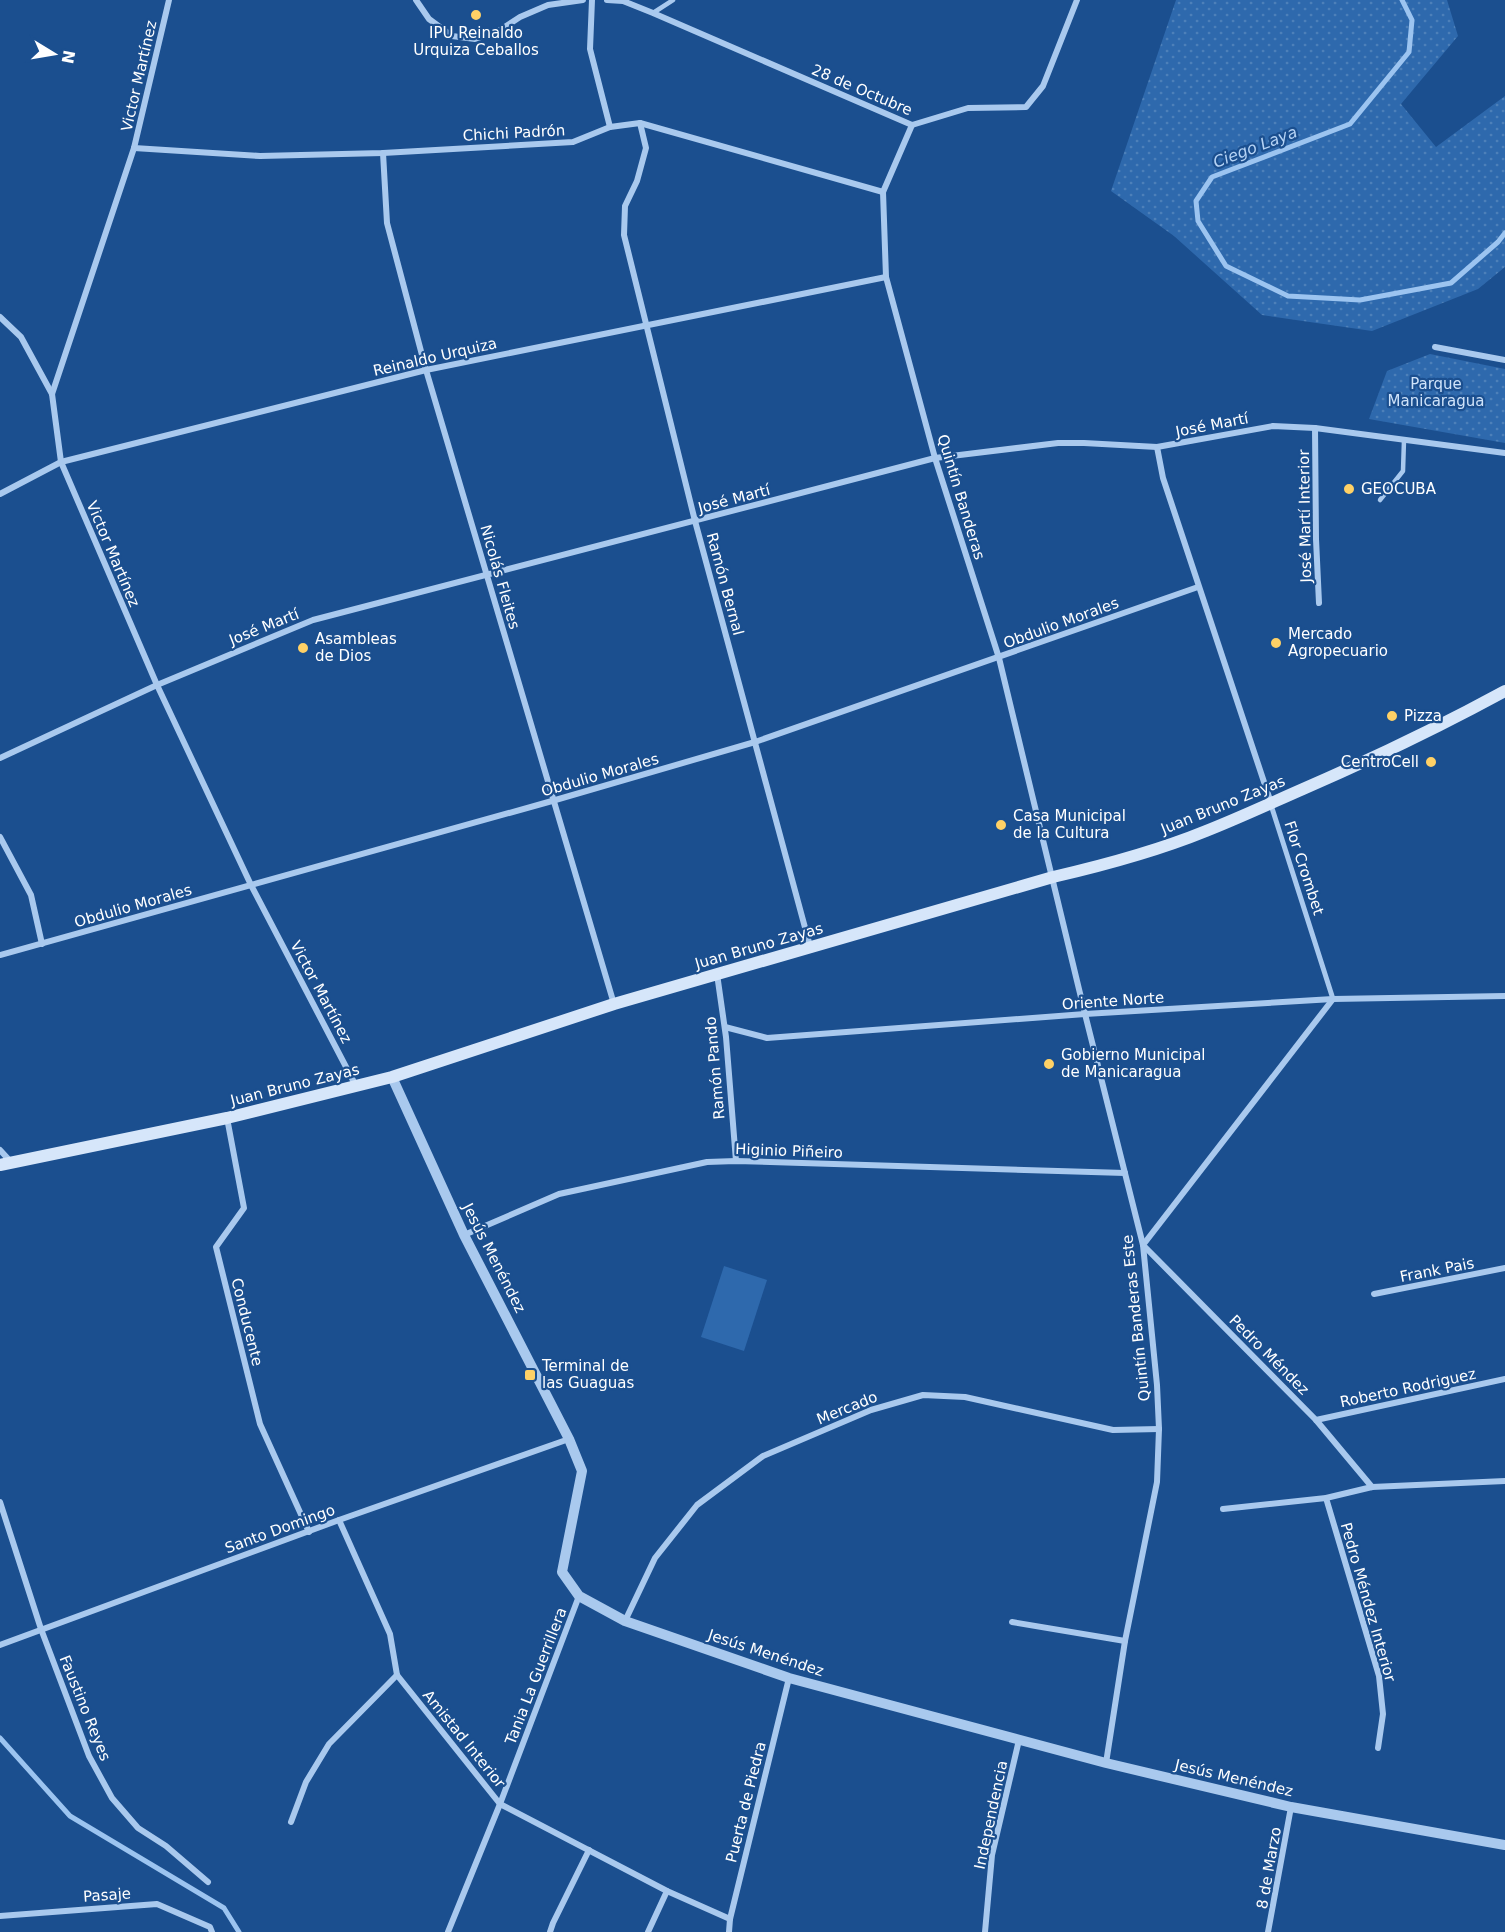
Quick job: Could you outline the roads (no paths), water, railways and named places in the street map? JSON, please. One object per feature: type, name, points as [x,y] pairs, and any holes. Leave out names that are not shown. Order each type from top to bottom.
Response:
[{"type":"main road","name":"Juan Bruno Zayas","points":[[5,1164],[227,1118],[392,1077],[614,1004],[1053,877],[1112,863],[1205,831],[1271,803],[1366,761],[1505,691]]},
{"type":"street","name":"Victor Martínez","points":[[169,0],[134,148],[52,394],[61,462],[157,685],[251,885],[356,1086]]},
{"type":"street","points":[[416,0],[429,19],[453,36],[475,39],[497,32],[520,17],[548,5],[583,0]]},
{"type":"street","points":[[592,0],[590,49],[610,127]]},
{"type":"street","name":"28 de Octubre","points":[[607,0],[623,1],[653,13],[912,125],[968,108],[1026,107],[1043,86],[1077,0]]},
{"type":"street","name":"Chichi Padrón","points":[[134,148],[260,156],[383,153],[573,142],[610,127],[640,123],[883,192]]},
{"type":"street","name":"Ramón Bernal","points":[[640,123],[646,148],[638,181],[625,206],[624,235],[695,521],[810,946]]},
{"type":"street","name":"Quintín Banderas","points":[[912,125],[883,192],[886,278],[935,458],[999,657],[1053,877]]},
{"type":"street","name":"Nicolás Fleites","points":[[383,153],[387,223],[426,370],[614,1004]]},
{"type":"street","name":"Reinaldo Urquiza","points":[[0,494],[61,462],[426,370],[886,278]]},
{"type":"street","points":[[0,317],[21,337],[52,394]]},
{"type":"street","points":[[1435,347],[1505,360]]},
{"type":"street","name":"José Martí","points":[[0,758],[157,685],[313,620],[935,458],[1058,443],[1084,442],[1157,447],[1273,426],[1315,428],[1505,453]]},
{"type":"street","name":"José Martí Interior","points":[[1315,428],[1319,603]]},
{"type":"street","name":"Flor Crombet","points":[[1157,447],[1163,478],[1271,803],[1333,999]]},
{"type":"street","name":"Obdulio Morales","points":[[0,955],[552,801],[755,741],[1198,587]]},
{"type":"street","points":[[0,837],[31,894],[42,944]]},
{"type":"street","name":"Quintín Banderas Este","points":[[1053,877],[1143,1245],[1157,1385],[1157,1482],[1125,1641],[1106,1763]]},
{"type":"street","name":"Ramón Pando","points":[[717,974],[725,1027],[736,1161]]},
{"type":"street","name":"Oriente Norte","points":[[725,1027],[767,1038],[1085,1014],[1333,999],[1505,996]]},
{"type":"street","points":[[1143,1245],[1333,999]]},
{"type":"street","name":"Jesús Menéndez","points":[[392,1077],[464,1235],[569,1439],[582,1471],[562,1572],[579,1596],[625,1621],[789,1678],[1019,1740],[1292,1807],[1505,1845]]},
{"type":"street","name":"Conducente","points":[[227,1118],[244,1208],[216,1247],[260,1424],[309,1532]]},
{"type":"street","points":[[0,1150],[5,1164]]},
{"type":"street","name":"Higinio Piñeiro","points":[[464,1235],[559,1194],[707,1162],[1125,1173]]},
{"type":"street","name":"Pedro Méndez","points":[[1143,1245],[1316,1420],[1372,1487]]},
{"type":"street","name":"Frank Pais","points":[[1374,1294],[1505,1268]]},
{"type":"street","name":"Roberto Rodriguez","points":[[1316,1420],[1505,1379]]},
{"type":"street","name":"Mercado","points":[[625,1621],[655,1558],[697,1505],[763,1456],[871,1410],[923,1395],[955,1397],[1113,1430],[1158,1429]]},
{"type":"street","name":"Santo Domingo","points":[[0,1645],[339,1520],[569,1439]]},
{"type":"street","points":[[1223,1509],[1326,1498],[1372,1487],[1505,1481]]},
{"type":"street","name":"Pedro Méndez Interior","points":[[1326,1498],[1379,1676],[1383,1714],[1378,1748]]},
{"type":"street","name":"Faustino Reyes","points":[[0,1502],[41,1629],[89,1756],[112,1798],[138,1828],[166,1846],[208,1882]]},
{"type":"street","name":"Amistad Interior","points":[[339,1520],[390,1634],[397,1675],[500,1804],[667,1891],[730,1919]]},
{"type":"street","name":"Tania La Guerrillera","points":[[448,1932],[500,1804],[579,1596]]},
{"type":"street","points":[[1012,1622],[1125,1641]]},
{"type":"street","points":[[291,1822],[306,1782],[329,1744],[397,1675]]},
{"type":"street","name":"Puerta de Piedra","points":[[729,1932],[730,1919],[789,1678]]},
{"type":"street","name":"Independencia","points":[[985,1932],[992,1855],[1019,1740]]},
{"type":"street","name":"8 de Marzo","points":[[1268,1932],[1292,1807]]},
{"type":"street","points":[[550,1932],[589,1850]]},
{"type":"street","points":[[648,1932],[667,1891]]},
{"type":"street","name":"Pasaje","points":[[0,1916],[157,1904],[211,1930]]},
{"type":"lane","points":[[653,13],[673,0]]},
{"type":"lane","points":[[1380,500],[1402,471],[1404,440]]},
{"type":"waterway","name":"Ciego Laya","points":[[1402,0],[1412,20],[1409,52],[1350,124],[1212,177],[1196,201],[1198,221],[1226,266],[1288,296],[1360,300],[1451,283],[1498,242],[1505,233]]},
{"type":"waterway","points":[[0,1738],[70,1816],[224,1908],[239,1932]]},
{"type":"place","name":"IPU Reinaldo Urquiza Ceballos","points":[[476,15]]},
{"type":"place","name":"GEOCUBA","points":[[1349,489]]},
{"type":"place","name":"Mercado Agropecuario","points":[[1276,643]]},
{"type":"place","name":"Asambleas de Dios","points":[[303,648]]},
{"type":"place","name":"Pizza","points":[[1392,716]]},
{"type":"place","name":"CentroCell","points":[[1431,762]]},
{"type":"place","name":"Casa Municipal de la Cultura","points":[[1001,825]]},
{"type":"place","name":"Gobierno Municipal de Manicaragua","points":[[1049,1064]]},
{"type":"place","name":"Terminal de las Guaguas","points":[[530,1375]]},
{"type":"park label","name":"Parque Manicaragua","points":[[1436,392]]}]
